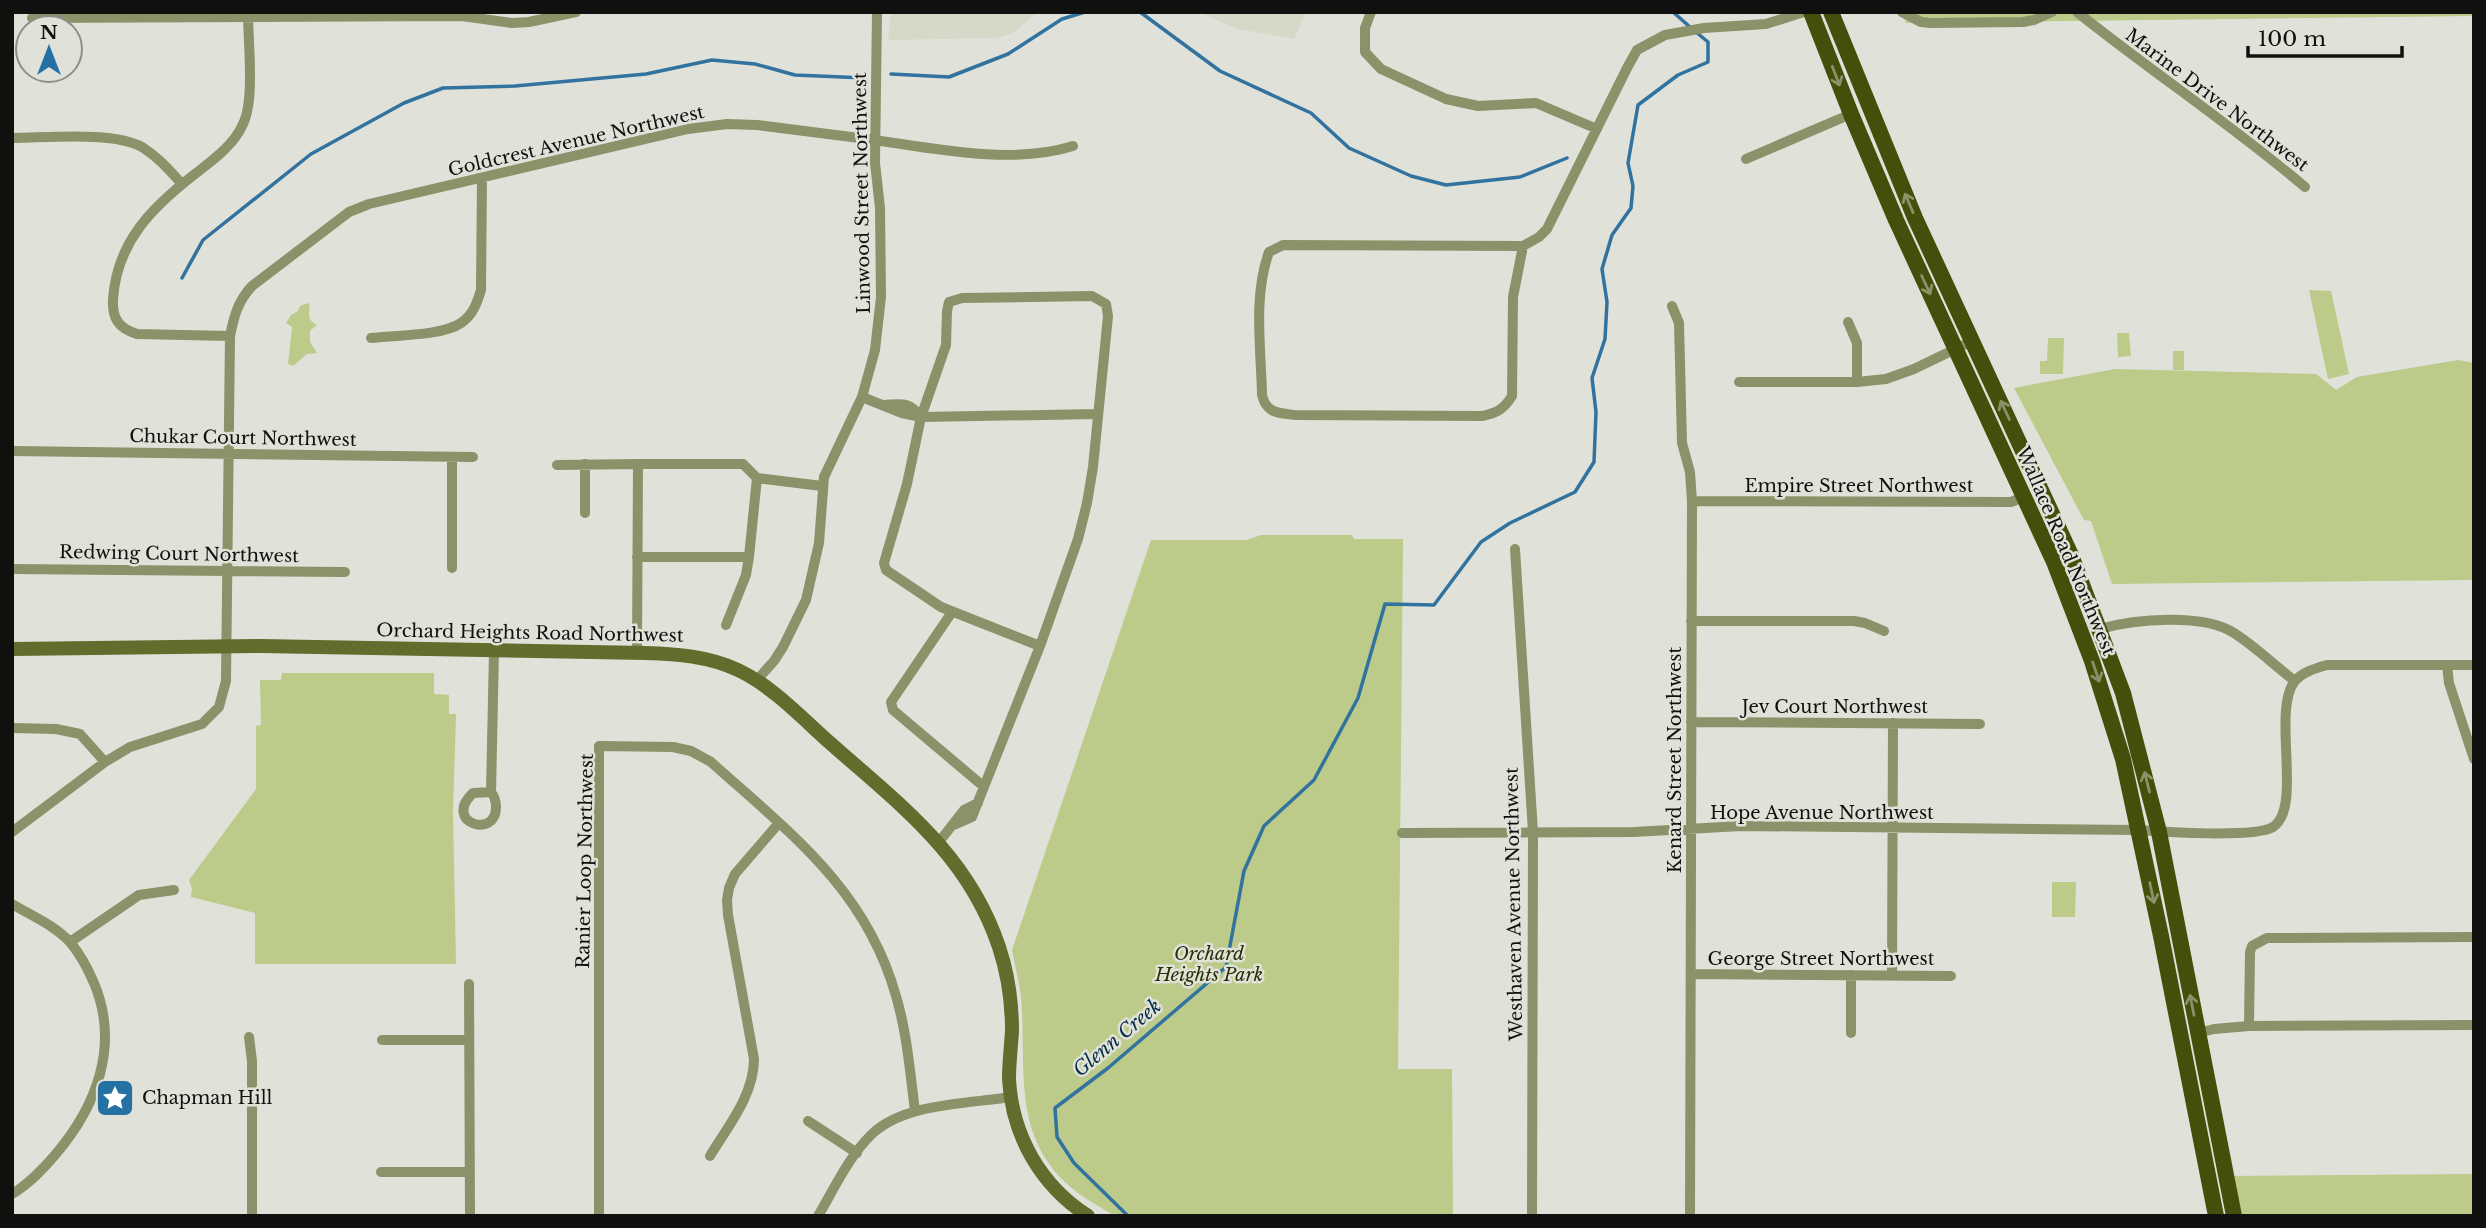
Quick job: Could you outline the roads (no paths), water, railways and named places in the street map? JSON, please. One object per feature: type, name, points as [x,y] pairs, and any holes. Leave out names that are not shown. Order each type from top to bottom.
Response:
[{"type":"main road","name":"Wallace Road Northwest","points":[[1811,12],[1851,114],[1955,349],[2026,496],[2073,607],[2092,661],[2123,759],[2139,830],[2216,1216]]},
{"type":"main road","name":"Wallace Road Northwest","points":[[1831,12],[1915,218],[2050,507],[2100,629],[2123,694],[2159,832],[2234,1216]]},
{"type":"main road","name":"Orchard Heights Road Northwest","points":[[12,649],[227,646],[672,654],[706,659],[739,671],[756,681],[802,719],[927,829],[965,877],[987,915],[1006,968],[1011,1020],[1009,1080],[1017,1125],[1035,1163],[1059,1194],[1088,1216]]},
{"type":"main road","points":[[2191,1093],[2201,1099],[2212,1152],[2227,1183]]},
{"type":"street","points":[[84,16],[462,16],[512,23],[576,12]]},
{"type":"street","name":"Linwood Street Northwest","points":[[756,681],[783,647],[809,594],[819,543],[822,486],[827,466],[862,397],[875,350],[881,297],[876,141],[877,12]]},
{"type":"street","points":[[1371,12],[1363,42],[1365,52],[1381,69],[1461,104],[1478,106],[1536,103],[1597,130]]},
{"type":"street","points":[[1523,246],[1513,297],[1512,396],[1506,406],[1497,413],[1482,416],[1295,415],[1272,412],[1264,404],[1260,290],[1262,271],[1269,252],[1283,245],[1523,246],[1547,229],[1637,51],[1652,40],[1680,32],[1766,24],[1804,12]]},
{"type":"street","points":[[1902,12],[1921,22],[1931,23],[2023,22],[2052,12]]},
{"type":"street","name":"Marine Drive Northwest","points":[[2077,12],[2135,58],[2251,142],[2305,187]]},
{"type":"street","points":[[230,336],[136,334],[125,330],[117,324],[113,314],[114,285],[128,243],[144,220],[238,135],[245,121],[248,104],[248,15]]},
{"type":"street","points":[[1746,159],[1851,114]]},
{"type":"street","name":"Goldcrest Avenue Northwest","points":[[12,832],[105,762],[130,747],[194,728],[208,720],[219,707],[225,689],[227,646],[230,336],[233,316],[241,298],[252,286],[349,212],[369,204],[688,129],[727,124],[757,125],[935,149],[991,153],[1031,154],[1054,152],[1073,146]]},
{"type":"street","points":[[12,138],[106,138],[128,141],[159,159],[182,184]]},
{"type":"street","points":[[372,338],[446,330],[461,323],[477,305],[481,290],[482,178]]},
{"type":"street","points":[[939,842],[964,810],[978,803],[1040,646],[1081,527],[1093,467],[1108,316],[1106,304],[1092,296],[956,298],[949,302],[946,345],[921,417],[907,484],[884,563],[886,570],[917,593],[952,612],[1040,646]]},
{"type":"street","name":"Kenard Street Northwest","points":[[1672,306],[1679,323],[1682,443],[1690,472],[1692,501],[1690,1216]]},
{"type":"street","points":[[1848,322],[1857,344],[1857,382]]},
{"type":"street","points":[[1740,382],[1857,382],[1886,379],[1914,369],[1972,341]]},
{"type":"street","points":[[862,397],[902,413],[921,417],[1097,414]]},
{"type":"street","name":"Chukar Court Northwest","points":[[12,451],[474,457]]},
{"type":"street","points":[[452,457],[452,568]]},
{"type":"street","points":[[585,464],[585,513]]},
{"type":"street","points":[[637,653],[638,464]]},
{"type":"street","points":[[557,465],[743,464],[757,478],[822,486]]},
{"type":"street","points":[[726,625],[746,575],[757,478]]},
{"type":"street","name":"Empire Street Northwest","points":[[1692,501],[2011,502],[2026,496]]},
{"type":"street","name":"Westhaven Avenue Northwest","points":[[1515,549],[1533,832],[1532,1216]]},
{"type":"street","points":[[637,557],[749,557]]},
{"type":"street","name":"Redwing Court Northwest","points":[[12,569],[345,572]]},
{"type":"street","points":[[952,612],[891,702],[893,710],[983,786]]},
{"type":"street","points":[[1692,621],[1854,621],[1884,631]]},
{"type":"street","points":[[2100,629],[2129,622],[2194,621],[2221,627],[2234,633],[2295,681],[2311,669],[2327,665],[2474,665]]},
{"type":"street","points":[[491,792],[494,651]]},
{"type":"street","points":[[2446,665],[2449,683],[2474,758]]},
{"type":"street","name":"Hope Avenue Northwest","points":[[1402,832],[1691,830],[1741,826],[2239,833],[2272,828],[2283,817],[2286,798],[2288,699],[2295,681]]},
{"type":"street","name":"Jev Court Northwest","points":[[1691,722],[1980,724]]},
{"type":"street","points":[[1892,975],[1893,723]]},
{"type":"street","points":[[12,728],[55,729],[80,734],[105,762]]},
{"type":"street","name":"Ranier Loop Northwest","points":[[599,1216],[599,746],[673,747],[691,751],[711,762],[817,857],[856,906],[886,962],[904,1026],[915,1111]]},
{"type":"street","points":[[710,1156],[750,1090],[754,1073],[754,1059],[728,915],[729,888],[735,874],[779,823]]},
{"type":"street","points":[[70,942],[139,895],[174,890]]},
{"type":"street","points":[[12,904],[43,920],[70,942],[90,975],[103,1009],[106,1040],[97,1089],[77,1126],[40,1172],[25,1187],[12,1194]]},
{"type":"street","points":[[2249,1026],[2250,952],[2252,946],[2267,938],[2474,937]]},
{"type":"street","name":"George Street Northwest","points":[[1690,974],[1951,975]]},
{"type":"street","points":[[1850,1033],[1851,975]]},
{"type":"street","points":[[469,984],[470,1216]]},
{"type":"street","points":[[2198,1033],[2249,1026],[2474,1025]]},
{"type":"street","points":[[249,1037],[252,1061],[252,1216]]},
{"type":"street","points":[[382,1040],[469,1040]]},
{"type":"street","points":[[818,1216],[857,1153],[871,1135],[887,1123],[915,1111],[1011,1097]]},
{"type":"street","points":[[808,1121],[857,1153]]},
{"type":"street","points":[[382,1172],[470,1172]]},
{"type":"waterway","points":[[891,74],[949,77],[1008,54],[1062,19],[1085,12]]},
{"type":"waterway","points":[[1140,12],[1220,71],[1311,113],[1349,148],[1411,176],[1446,185],[1520,177],[1567,158]]},
{"type":"waterway","name":"Glenn Creek","points":[[1673,12],[1690,27]]},
{"type":"waterway","name":"Glenn Creek","points":[[1128,1216],[1074,1163],[1057,1137],[1055,1108],[1108,1068],[1226,967],[1244,871],[1264,826],[1314,780],[1358,698],[1385,604],[1434,605],[1481,542],[1510,523],[1575,492],[1594,462],[1596,412],[1592,378],[1605,339],[1607,302],[1602,269],[1612,235],[1631,208],[1633,186],[1628,163],[1638,105],[1678,75],[1708,62],[1708,42],[1696,32]]},
{"type":"waterway","points":[[182,278],[203,240],[311,154],[404,103],[443,88],[515,86],[646,74],[712,60],[755,64],[795,75],[865,78]]},
{"type":"place","name":"Chapman Hill","points":[[115,1098]]},
{"type":"park label","name":"Orchard Heights Park","points":[[1209,964]]}]
